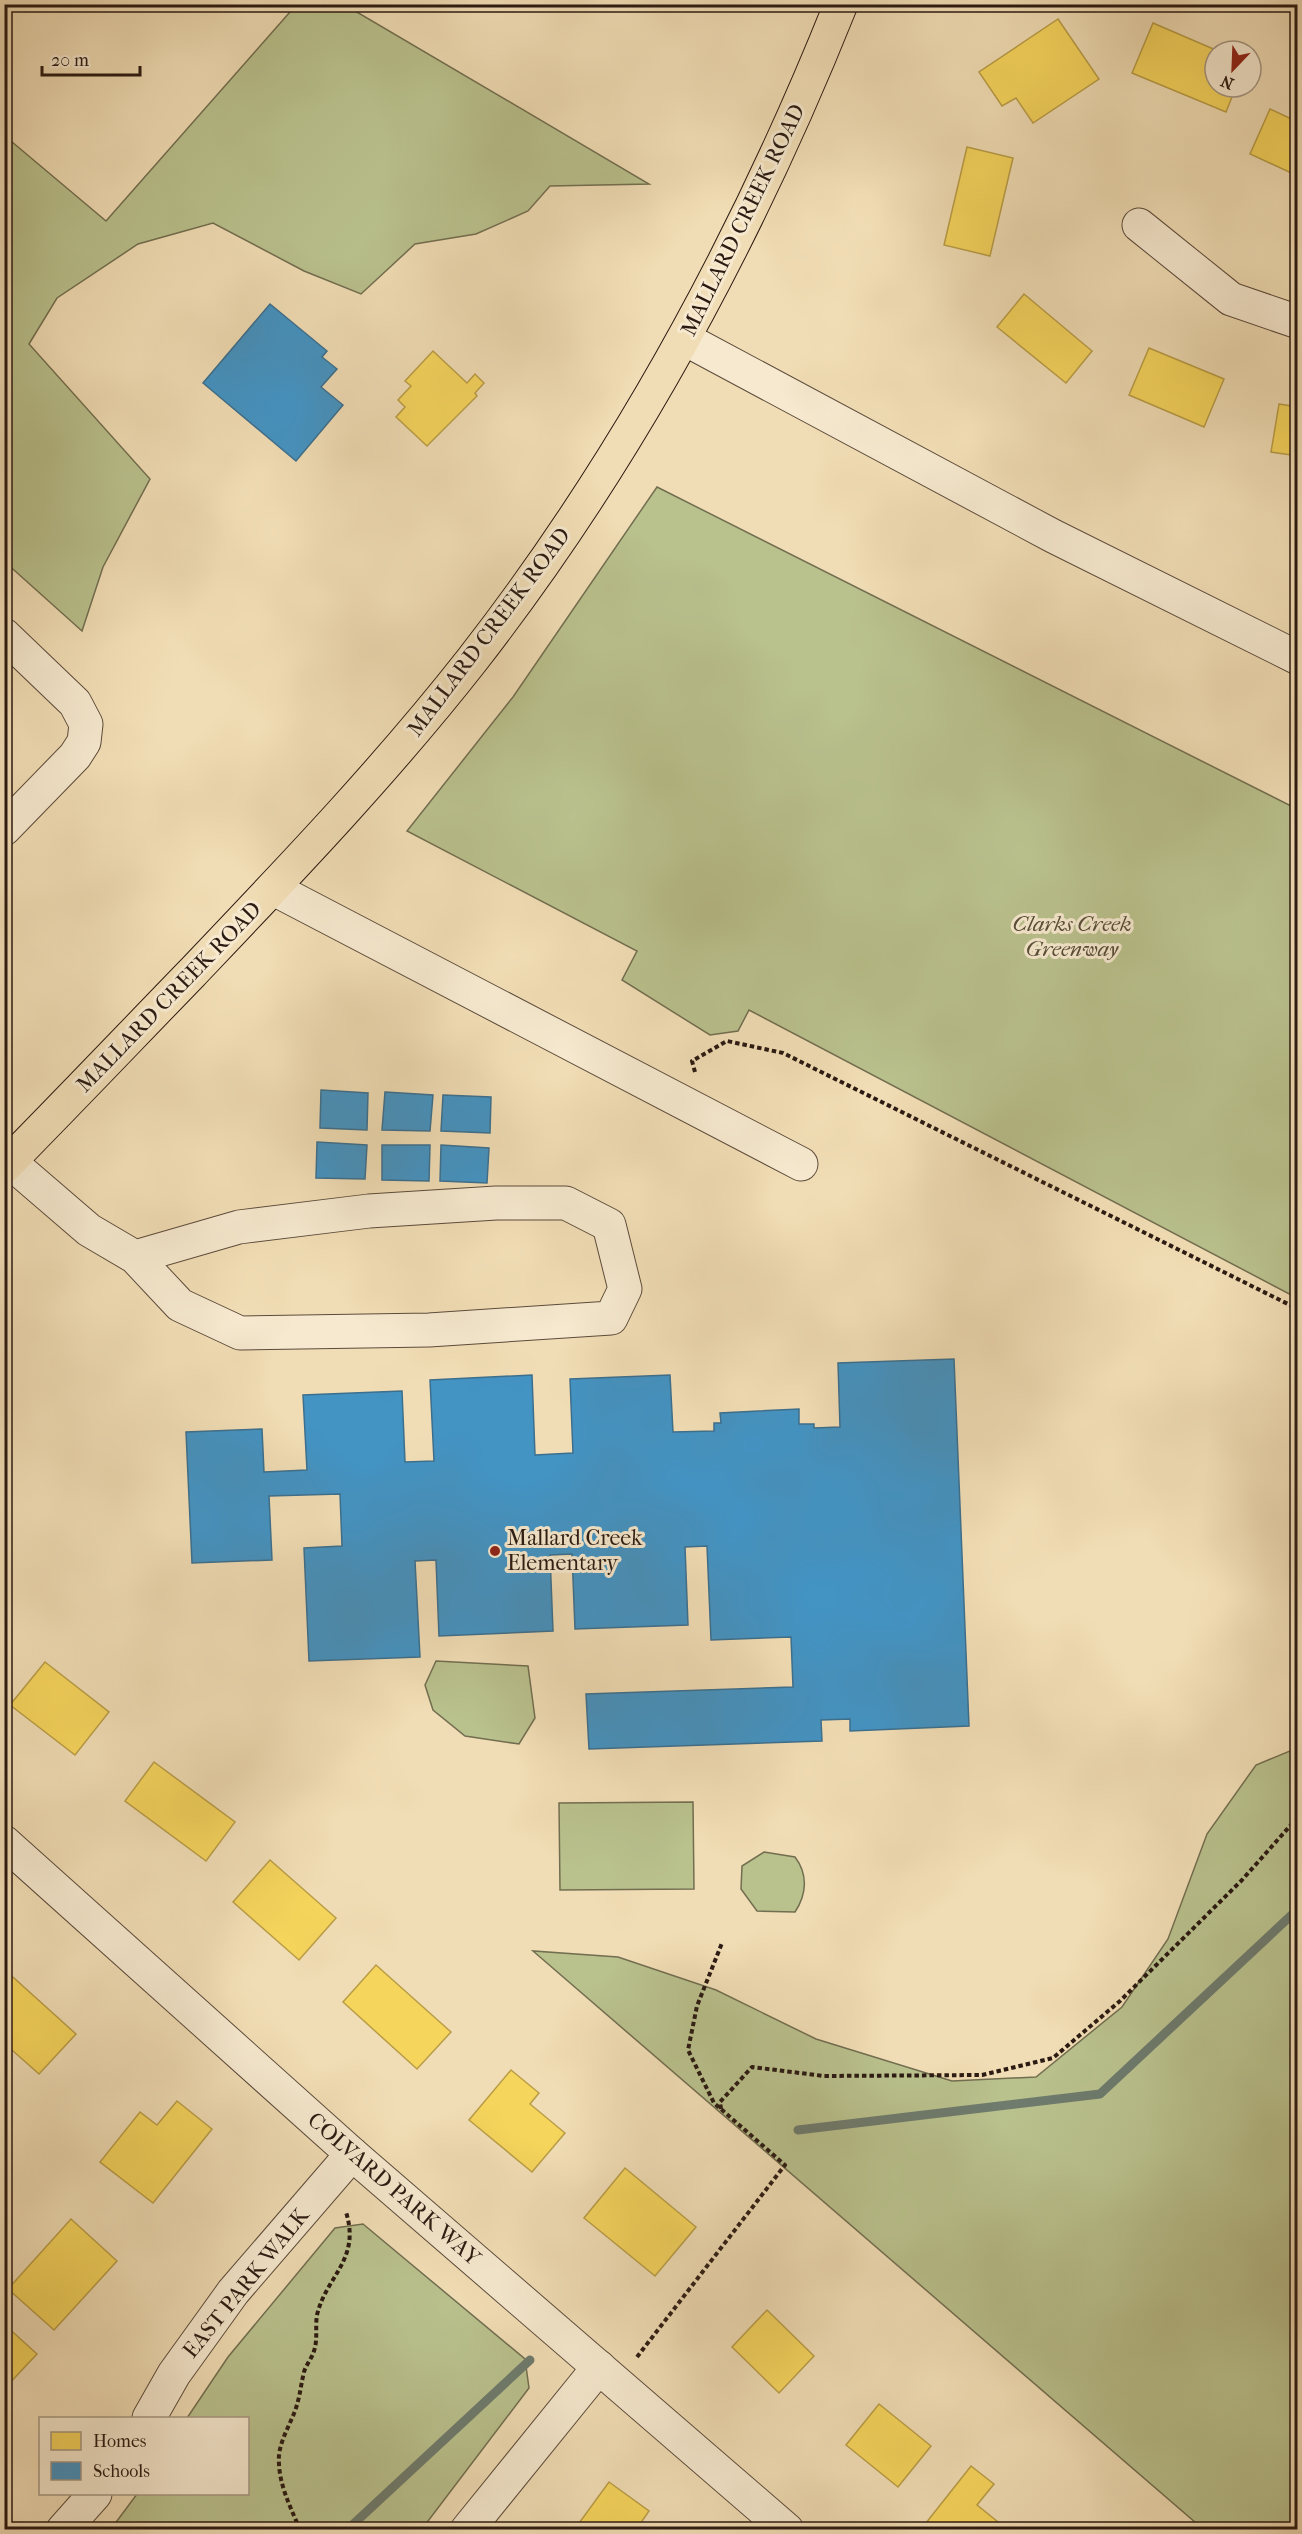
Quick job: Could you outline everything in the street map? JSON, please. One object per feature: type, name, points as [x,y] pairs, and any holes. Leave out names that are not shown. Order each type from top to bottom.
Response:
[{"type":"main road","name":"MALLARD CREEK ROAD","points":[[7,1164],[274,889],[432,710],[508,611],[629,435],[685,339],[759,195],[814,72],[841,4]]},
{"type":"street","points":[[1139,225],[1231,299],[1298,322]]},
{"type":"street","points":[[685,339],[1053,536],[1298,658]]},
{"type":"street","points":[[4,635],[75,703],[86,724],[84,742],[75,756],[4,830]]},
{"type":"street","points":[[274,889],[801,1164]]},
{"type":"street","points":[[7,1164],[89,1230],[135,1257],[180,1305],[240,1334],[429,1330],[611,1318],[625,1289],[609,1225],[566,1203],[496,1203],[369,1211],[251,1225],[135,1257]]},
{"type":"street","name":"COLVARD PARK WAY","points":[[4,1842],[352,2154],[787,2529]]},
{"type":"street","name":"EAST PARK WALK","points":[[150,2417],[174,2374],[233,2292],[352,2154]]},
{"type":"street","points":[[467,2529],[599,2367]]},
{"type":"street","points":[[63,2529],[93,2495]]},
{"type":"path","points":[[698,1082],[692,1061],[727,1041],[783,1053],[1298,1309]]},
{"type":"path","points":[[721,2109],[720,2102],[752,2067],[824,2076],[982,2075],[1053,2058],[1120,2001],[1242,1880],[1298,1817]]},
{"type":"path","points":[[635,2360],[785,2165],[714,2103],[688,2050],[697,2006],[722,1943]]},
{"type":"path","points":[[300,2529],[282,2486],[279,2462],[283,2438],[301,2395],[304,2372],[314,2352],[317,2316],[346,2256],[349,2234],[342,2202]]},
{"type":"green space","points":[[297,4],[345,5],[649,184],[550,186],[528,211],[476,234],[415,244],[361,294],[304,271],[213,223],[138,244],[57,298],[29,344],[150,479],[103,567],[82,631],[5,562],[5,136],[106,221]]},
{"type":"green space","name":"Clarks Creek Greenway","points":[[657,487],[1297,809],[1297,1298],[749,1010],[738,1031],[710,1035],[622,980],[637,951],[407,831],[513,697]]},
{"type":"green space","points":[[436,1661],[528,1666],[535,1718],[519,1744],[465,1736],[433,1710],[425,1685]]},
{"type":"green space","points":[[1297,1748],[1297,2529],[1203,2529],[533,1951],[618,1957],[716,1990],[816,2039],[952,2081],[1036,2077],[1122,2007],[1168,1939],[1207,1834],[1256,1765]]},
{"type":"green space","points":[[693,1802],[694,1889],[560,1890],[559,1803]]},
{"type":"green space","points":[[764,1852],[795,1857],[799,1864],[804,1877],[804,1891],[795,1912],[757,1911],[741,1889],[742,1866]]},
{"type":"green space","points":[[363,2224],[525,2359],[529,2388],[422,2529],[111,2529],[136,2495],[249,2495],[249,2417],[188,2417],[228,2357],[335,2228]]},
{"type":"building: Homes","points":[[1058,19],[1099,79],[1033,123],[1016,98],[1002,106],[979,72]]},
{"type":"building: Homes","points":[[1153,23],[1203,45],[1203,99],[1231,99],[1226,112],[1132,73]]},
{"type":"building: Homes","points":[[1270,109],[1298,122],[1298,176],[1250,154]]},
{"type":"building: Homes","points":[[967,147],[1013,158],[990,256],[944,245]]},
{"type":"building: Homes","points":[[1024,294],[1092,351],[1066,383],[997,327]]},
{"type":"building: Homes","points":[[1149,348],[1224,379],[1204,427],[1129,395]]},
{"type":"building: Homes","points":[[433,351],[467,383],[475,374],[484,383],[475,393],[477,396],[427,446],[396,417],[405,407],[398,400],[411,386],[405,381]]},
{"type":"building: Homes","points":[[1279,404],[1298,407],[1298,456],[1271,452]]},
{"type":"building: Homes","points":[[45,1662],[109,1712],[75,1755],[10,1705]]},
{"type":"building: Homes","points":[[154,1762],[235,1822],[206,1861],[125,1801]]},
{"type":"building: Homes","points":[[270,1860],[336,1918],[299,1960],[233,1902]]},
{"type":"building: Homes","points":[[376,1965],[451,2032],[417,2069],[343,2002]]},
{"type":"building: Homes","points":[[4,1969],[76,2034],[39,2074],[4,2043]]},
{"type":"building: Homes","points":[[511,2070],[539,2093],[530,2104],[565,2133],[532,2172],[469,2120]]},
{"type":"building: Homes","points":[[177,2101],[212,2129],[153,2203],[100,2162],[140,2112],[157,2125]]},
{"type":"building: Homes","points":[[625,2168],[696,2227],[655,2276],[584,2218]]},
{"type":"building: Homes","points":[[71,2219],[117,2261],[54,2330],[8,2289]]},
{"type":"building: Homes","points":[[767,2310],[814,2356],[779,2393],[732,2347]]},
{"type":"building: Homes","points":[[4,2324],[37,2354],[4,2389]]},
{"type":"building: Homes","points":[[879,2404],[931,2446],[898,2487],[846,2445]]},
{"type":"building: Homes","points":[[971,2466],[994,2484],[977,2505],[1008,2530],[924,2530],[922,2528]]},
{"type":"building: Homes","points":[[609,2482],[649,2511],[636,2530],[574,2530]]},
{"type":"building: Schools","points":[[270,304],[327,351],[322,357],[337,369],[321,387],[343,405],[296,461],[203,383]]},
{"type":"building: Schools","points":[[321,1090],[368,1093],[367,1130],[320,1128]]},
{"type":"building: Schools","points":[[385,1092],[433,1095],[430,1131],[382,1130]]},
{"type":"building: Schools","points":[[443,1095],[491,1097],[490,1133],[441,1131]]},
{"type":"building: Schools","points":[[317,1142],[367,1145],[365,1179],[316,1178]]},
{"type":"building: Schools","points":[[382,1145],[430,1145],[429,1181],[382,1180]]},
{"type":"building: Schools","points":[[441,1145],[489,1148],[487,1183],[440,1181]]},
{"type":"building: Schools","name":"Mallard Creek Elementary","points":[[954,1359],[969,1726],[850,1731],[850,1719],[821,1720],[822,1741],[589,1749],[586,1694],[793,1687],[791,1637],[711,1640],[707,1546],[685,1547],[688,1625],[575,1629],[572,1554],[550,1555],[553,1631],[439,1636],[436,1560],[415,1561],[420,1657],[309,1661],[304,1548],[342,1546],[340,1494],[269,1496],[272,1560],[192,1563],[186,1432],[262,1429],[264,1472],[307,1470],[303,1395],[402,1391],[405,1462],[434,1461],[430,1380],[532,1375],[535,1455],[573,1453],[570,1379],[670,1375],[673,1432],[714,1431],[714,1423],[721,1423],[720,1413],[799,1409],[799,1424],[814,1424],[814,1428],[840,1427],[838,1363]]},
{"type":"waterway","points":[[798,2130],[1100,2094],[1298,1909]]},
{"type":"waterway","points":[[347,2530],[530,2360]]},
{"type":"place","name":"Mallard Creek Elementary","points":[[495,1551]]}]
